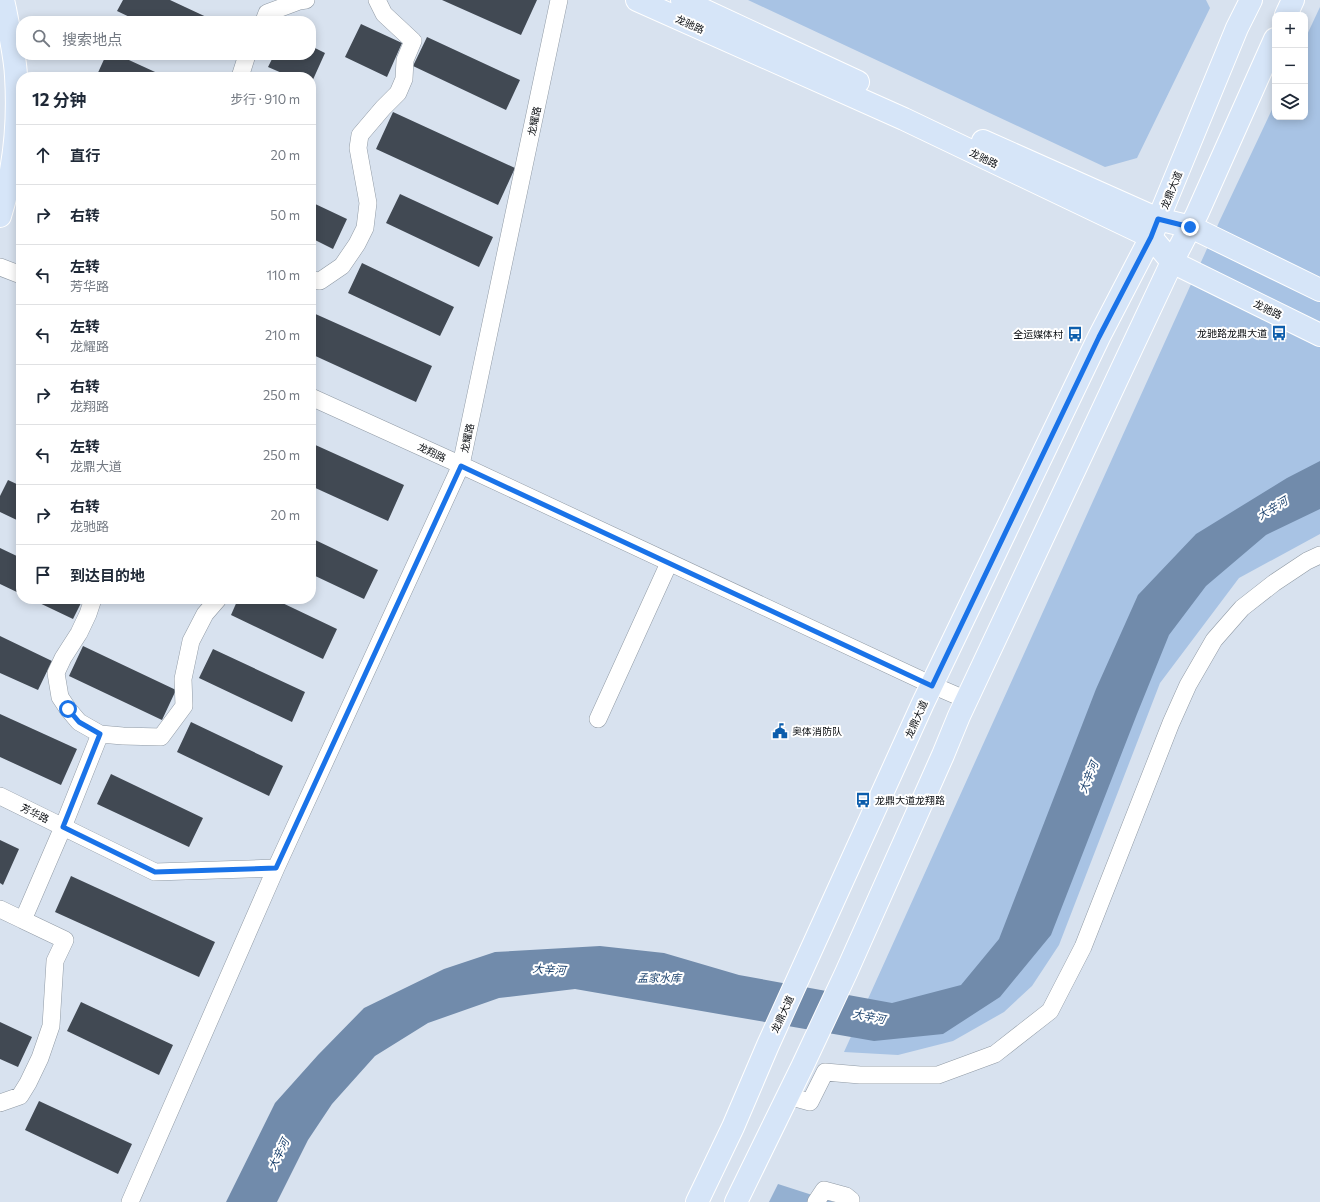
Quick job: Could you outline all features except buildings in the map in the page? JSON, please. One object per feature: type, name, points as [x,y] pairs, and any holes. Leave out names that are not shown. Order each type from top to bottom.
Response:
[{"type":"main road","points":[[0,216],[11,170],[16,114],[16,75],[3,0]]},
{"type":"main road","name":"龙驰路","points":[[637,0],[904,119],[1155,228],[1190,227],[1320,290]]},
{"type":"main road","name":"龙驰路","points":[[682,0],[979,139],[1155,228],[1172,262],[1320,335]]},
{"type":"main road","name":"龙鼎大道","points":[[697,1202],[733,1127],[768,1045],[932,686],[1096,344],[1155,228],[1237,28],[1251,0]]},
{"type":"main road","points":[[1287,12],[1293,0]]},
{"type":"main road","points":[[736,1202],[846,973],[967,700],[1172,262],[1190,227],[1272,47]]},
{"type":"street","points":[[266,16],[268,13],[299,1],[306,0]]},
{"type":"street","points":[[316,281],[320,281],[342,266],[357,244],[365,228],[368,203],[358,148],[360,135],[398,93],[404,80],[405,60],[413,41],[384,14],[377,0]]},
{"type":"street","name":"龙耀路","points":[[130,1202],[276,868],[461,466],[559,0]]},
{"type":"street","points":[[242,72],[245,60]]},
{"type":"street","points":[[0,267],[16,272]]},
{"type":"street","name":"龙翔路","points":[[316,399],[932,686],[967,700]]},
{"type":"street","points":[[788,1096],[810,1102],[825,1072],[860,1075],[938,1075],[995,1054],[1050,1011],[1083,947],[1168,730],[1188,685],[1214,640],[1242,608],[1274,583],[1307,561],[1320,555]]},
{"type":"street","points":[[598,719],[669,563]]},
{"type":"street","points":[[91,604],[79,633],[63,658],[56,673],[60,697],[79,722],[100,734],[161,737],[184,706],[183,680],[191,641],[205,614],[214,604]]},
{"type":"street","points":[[23,920],[63,827],[100,734]]},
{"type":"street","name":"芳华路","points":[[0,796],[155,872],[276,868]]},
{"type":"street","points":[[0,909],[65,940],[55,961],[51,1026],[40,1058],[20,1096],[0,1103]]},
{"type":"street","points":[[816,1202],[824,1190],[846,1196],[851,1200],[851,1202]]},
{"type":"shaded area","points":[[748,0],[1206,0],[1210,8],[1137,158],[1105,167]]},
{"type":"shaded area","points":[[1320,7],[1320,534],[1239,578],[1160,683],[1059,945],[1032,986],[1004,1012],[953,1041],[898,1055],[844,1052],[1220,220],[1272,109],[1272,120],[1308,120],[1308,33]]},
{"type":"shaded area","points":[[778,1184],[834,1202],[769,1202]]},
{"type":"water","name":"孟家水库","points":[[1320,461],[1320,509],[1266,535],[1206,586],[1169,635],[1051,935],[1000,997],[943,1034],[874,1041],[575,989],[499,998],[428,1023],[375,1056],[332,1104],[308,1140],[277,1202],[226,1202],[275,1103],[318,1055],[364,1008],[444,969],[495,952],[600,946],[664,953],[739,975],[892,1003],[961,985],[999,939],[1096,689],[1138,595],[1196,534],[1287,478]]},
{"type":"place","name":"龙驰路龙鼎大道","points":[[1279,333]]},
{"type":"place","name":"全运媒体村","points":[[1075,334]]},
{"type":"place","name":"奥体消防队","points":[[780,731]]},
{"type":"place","name":"龙鼎大道龙翔路","points":[[863,800]]},
{"type":"route","points":[[68,709],[79,722],[100,734],[63,827],[155,872],[276,868],[461,466],[932,686],[1099,337],[1151,237],[1158,219],[1190,227]]},
{"type":"water label","name":"大辛河","points":[[1272,508]]},
{"type":"water label","name":"大辛河","points":[[1088,777]]},
{"type":"water label","name":"大辛河","points":[[549,969]]},
{"type":"water label","name":"大辛河","points":[[869,1016]]},
{"type":"water label","name":"大辛河","points":[[278,1154]]}]
